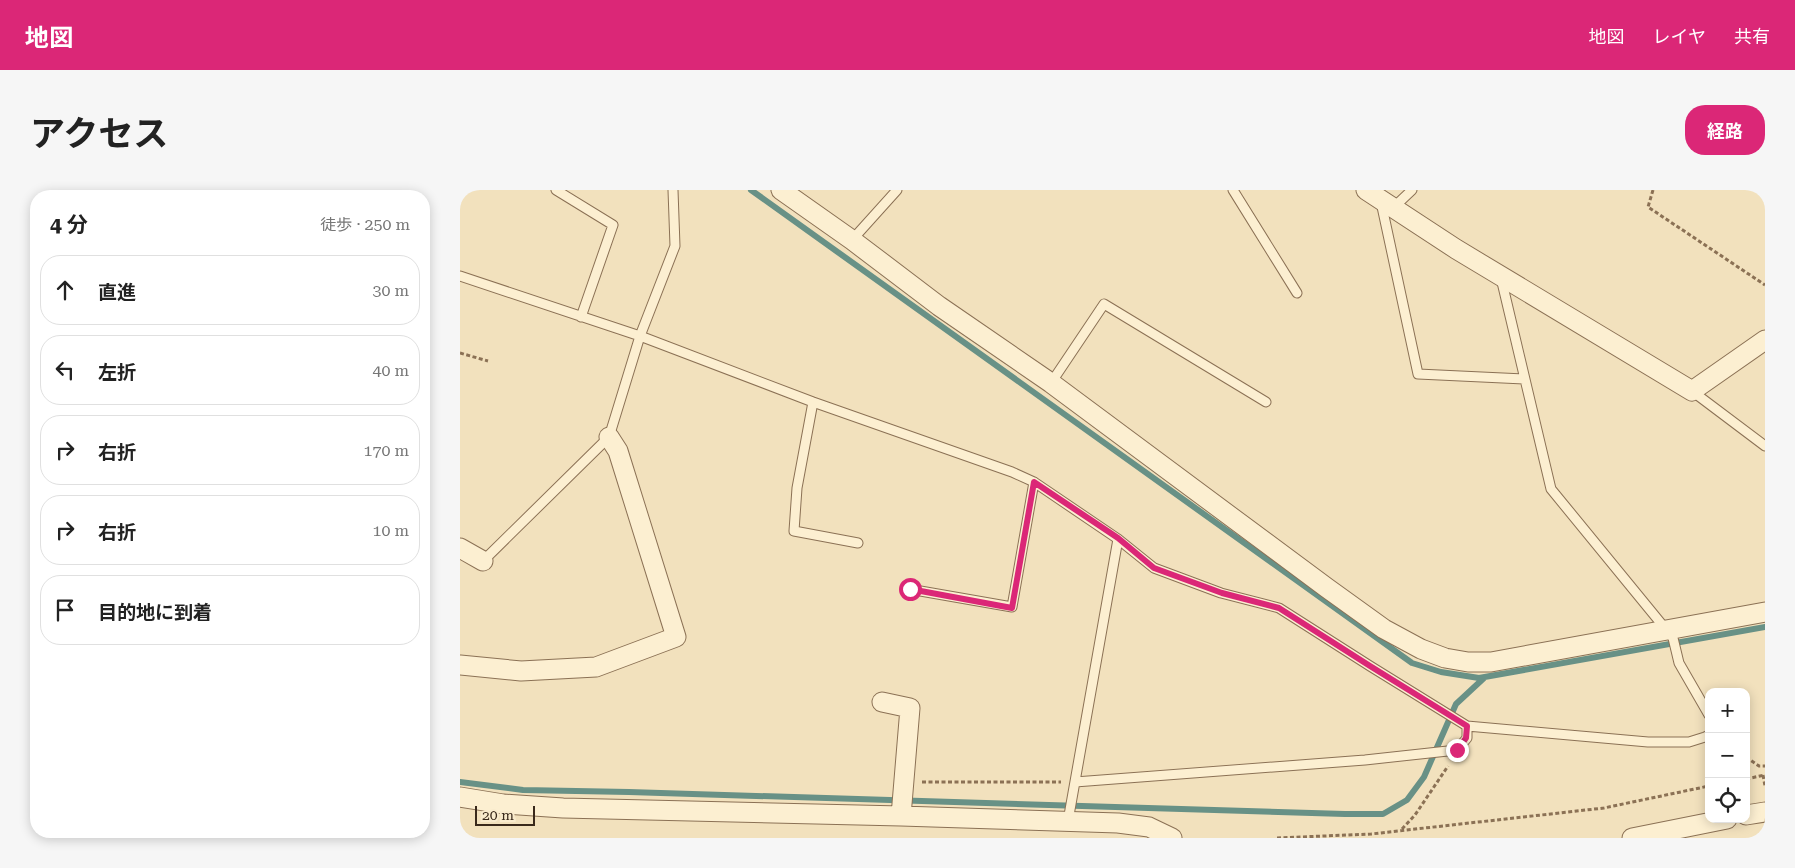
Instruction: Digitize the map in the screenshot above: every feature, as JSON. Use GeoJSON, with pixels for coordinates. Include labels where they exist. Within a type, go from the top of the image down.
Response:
{"type":"FeatureCollection","features":[{"type":"Feature","properties":{"kind":"street"},"geometry":{"type":"LineString","coordinates":[[781,190],[852,240],[939,306],[1051,383],[1384,629],[1421,649],[1445,658],[1468,662],[1491,662],[1765,612]]}},
{"type":"Feature","properties":{"kind":"street"},"geometry":{"type":"LineString","coordinates":[[1380,199],[1501,276],[1692,391],[1765,340]]}},
{"type":"Feature","properties":{"kind":"street"},"geometry":{"type":"LineString","coordinates":[[460,665],[521,671],[596,667],[676,637],[618,451],[609,437]]}},
{"type":"Feature","properties":{"kind":"street"},"geometry":{"type":"LineString","coordinates":[[460,548],[483,561]]}},
{"type":"Feature","properties":{"kind":"street"},"geometry":{"type":"LineString","coordinates":[[882,702],[910,708],[900,816]]}},
{"type":"Feature","properties":{"kind":"street"},"geometry":{"type":"LineString","coordinates":[[460,797],[503,804],[563,808],[1118,823],[1149,827],[1172,838]]}},
{"type":"Feature","properties":{"kind":"street"},"geometry":{"type":"LineString","coordinates":[[1750,815],[1765,812]]}},
{"type":"Feature","properties":{"kind":"street"},"geometry":{"type":"LineString","coordinates":[[1632,838],[1707,823]]}},
{"type":"Feature","properties":{"kind":"lane"},"geometry":{"type":"LineString","coordinates":[[556,190],[613,225],[581,317]]}},
{"type":"Feature","properties":{"kind":"lane"},"geometry":{"type":"LineString","coordinates":[[483,561],[609,437],[640,336],[675,246],[673,190]]}},
{"type":"Feature","properties":{"kind":"lane"},"geometry":{"type":"LineString","coordinates":[[852,240],[897,190]]}},
{"type":"Feature","properties":{"kind":"lane"},"geometry":{"type":"LineString","coordinates":[[1233,190],[1297,293]]}},
{"type":"Feature","properties":{"kind":"lane"},"geometry":{"type":"LineString","coordinates":[[1412,190],[1380,199],[1418,374],[1524,380]]}},
{"type":"Feature","properties":{"kind":"lane"},"geometry":{"type":"LineString","coordinates":[[460,276],[640,336],[813,402],[1012,472],[1034,482],[1118,538],[1154,568],[1222,593],[1279,608],[1467,726],[1648,742],[1689,742],[1705,737]]}},
{"type":"Feature","properties":{"kind":"lane"},"geometry":{"type":"LineString","coordinates":[[1501,276],[1551,489],[1652,615],[1673,638],[1679,663],[1705,708]]}},
{"type":"Feature","properties":{"kind":"lane"},"geometry":{"type":"LineString","coordinates":[[1051,383],[1104,304],[1266,402]]}},
{"type":"Feature","properties":{"kind":"lane"},"geometry":{"type":"LineString","coordinates":[[1692,391],[1765,446]]}},
{"type":"Feature","properties":{"kind":"lane"},"geometry":{"type":"LineString","coordinates":[[813,402],[796,488],[794,531],[858,543]]}},
{"type":"Feature","properties":{"kind":"lane"},"geometry":{"type":"LineString","coordinates":[[910,589],[1012,608],[1034,482]]}},
{"type":"Feature","properties":{"kind":"lane"},"geometry":{"type":"LineString","coordinates":[[1068,821],[1118,538]]}},
{"type":"Feature","properties":{"kind":"lane"},"geometry":{"type":"LineString","coordinates":[[1075,782],[1365,760],[1457,750],[1466,738],[1467,726]]}},
{"type":"Feature","properties":{"kind":"path"},"geometry":{"type":"LineString","coordinates":[[1653,190],[1648,207],[1765,285]]}},
{"type":"Feature","properties":{"kind":"path"},"geometry":{"type":"LineString","coordinates":[[460,353],[488,361]]}},
{"type":"Feature","properties":{"kind":"path"},"geometry":{"type":"LineString","coordinates":[[1401,830],[1415,815],[1457,750]]}},
{"type":"Feature","properties":{"kind":"path"},"geometry":{"type":"LineString","coordinates":[[1750,760],[1759,766],[1765,766]]}},
{"type":"Feature","properties":{"kind":"path"},"geometry":{"type":"LineString","coordinates":[[1750,778],[1764,775],[1765,786]]}},
{"type":"Feature","properties":{"kind":"path"},"geometry":{"type":"LineString","coordinates":[[904,782],[1075,782]]}},
{"type":"Feature","properties":{"kind":"path"},"geometry":{"type":"LineString","coordinates":[[1277,838],[1372,836],[1401,830],[1604,808],[1705,787]]}},
{"type":"Feature","properties":{"kind":"waterway"},"geometry":{"type":"LineString","coordinates":[[751,190],[1412,663],[1441,672],[1479,678],[1765,627]]}},
{"type":"Feature","properties":{"kind":"waterway"},"geometry":{"type":"LineString","coordinates":[[460,782],[523,790],[1383,814],[1407,800],[1424,777],[1456,704],[1484,678]]}},
{"type":"Feature","properties":{"kind":"route"},"geometry":{"type":"LineString","coordinates":[[910,589],[1012,608],[1034,482],[1118,538],[1154,568],[1222,593],[1279,608],[1467,726],[1466,738],[1457,750]]}}]}
